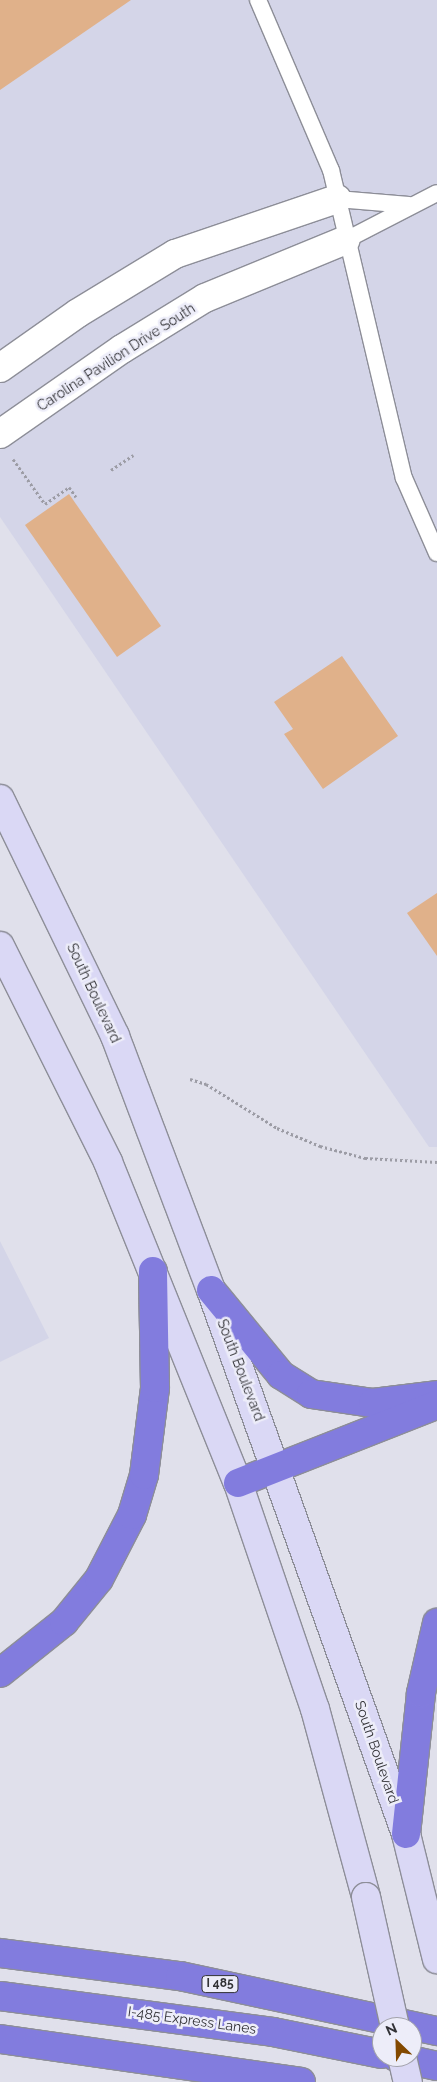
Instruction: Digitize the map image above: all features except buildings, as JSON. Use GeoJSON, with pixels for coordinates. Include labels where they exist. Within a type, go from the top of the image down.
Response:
{"type":"FeatureCollection","features":[{"type":"Feature","properties":{"kind":"highway"},"geometry":{"type":"LineString","coordinates":[[0,1673],[64,1622],[99,1579],[132,1516],[144,1476],[155,1388],[153,1271]]}},
{"type":"Feature","properties":{"kind":"highway"},"geometry":{"type":"LineString","coordinates":[[211,1290],[281,1375],[311,1394],[372,1403],[437,1395]]}},
{"type":"Feature","properties":{"kind":"highway"},"geometry":{"type":"LineString","coordinates":[[238,1483],[437,1404]]}},
{"type":"Feature","properties":{"kind":"highway"},"geometry":{"type":"LineString","coordinates":[[406,1834],[420,1693],[437,1623]]}},
{"type":"Feature","properties":{"kind":"highway","name":"I 485"},"geometry":{"type":"LineString","coordinates":[[0,1953],[180,1976],[437,2031]]}},
{"type":"Feature","properties":{"kind":"highway","name":"I-485 Express Lanes"},"geometry":{"type":"LineString","coordinates":[[0,1996],[273,2032],[372,2052]]}},
{"type":"Feature","properties":{"kind":"highway"},"geometry":{"type":"LineString","coordinates":[[0,2039],[301,2082]]}},
{"type":"Feature","properties":{"kind":"highway"},"geometry":{"type":"LineString","coordinates":[[422,2063],[437,2066]]}},
{"type":"Feature","properties":{"kind":"main road","name":"South Boulevard"},"geometry":{"type":"LineString","coordinates":[[0,799],[115,1036],[211,1290],[278,1468],[406,1834],[437,1958]]}},
{"type":"Feature","properties":{"kind":"main road"},"geometry":{"type":"LineString","coordinates":[[0,946],[108,1162],[238,1483],[315,1709],[366,1897],[393,2017]]}},
{"type":"Feature","properties":{"kind":"main road"},"geometry":{"type":"LineString","coordinates":[[404,2067],[408,2082]]}},
{"type":"Feature","properties":{"kind":"street"},"geometry":{"type":"LineString","coordinates":[[0,368],[78,313],[175,254],[337,199]]}},
{"type":"Feature","properties":{"kind":"street","name":"Carolina Pavilion Drive South"},"geometry":{"type":"LineString","coordinates":[[5,444],[122,349],[205,298],[346,240]]}},
{"type":"Feature","properties":{"kind":"lane"},"geometry":{"type":"LineString","coordinates":[[258,0],[330,170],[404,478],[437,554]]}},
{"type":"Feature","properties":{"kind":"lane"},"geometry":{"type":"LineString","coordinates":[[346,240],[409,205],[437,193]]}},
{"type":"Feature","properties":{"kind":"lane"},"geometry":{"type":"LineString","coordinates":[[337,199],[409,205]]}},
{"type":"Feature","properties":{"kind":"path"},"geometry":{"type":"LineString","coordinates":[[5,444],[45,504],[69,487],[76,497]]}},
{"type":"Feature","properties":{"kind":"path"},"geometry":{"type":"LineString","coordinates":[[111,470],[133,455]]}},
{"type":"Feature","properties":{"kind":"path"},"geometry":{"type":"LineString","coordinates":[[190,1080],[206,1084],[276,1128],[320,1146],[366,1158],[437,1162]]}},
{"type":"Feature","properties":{"kind":"shaded area"},"geometry":{"type":"Polygon","coordinates":[[[0,0],[437,0],[437,1147],[429,1147],[0,517],[0,0]]]}},
{"type":"Feature","properties":{"kind":"shaded area"},"geometry":{"type":"Polygon","coordinates":[[[0,1241],[49,1338],[0,1362],[0,1241]]]}}]}
